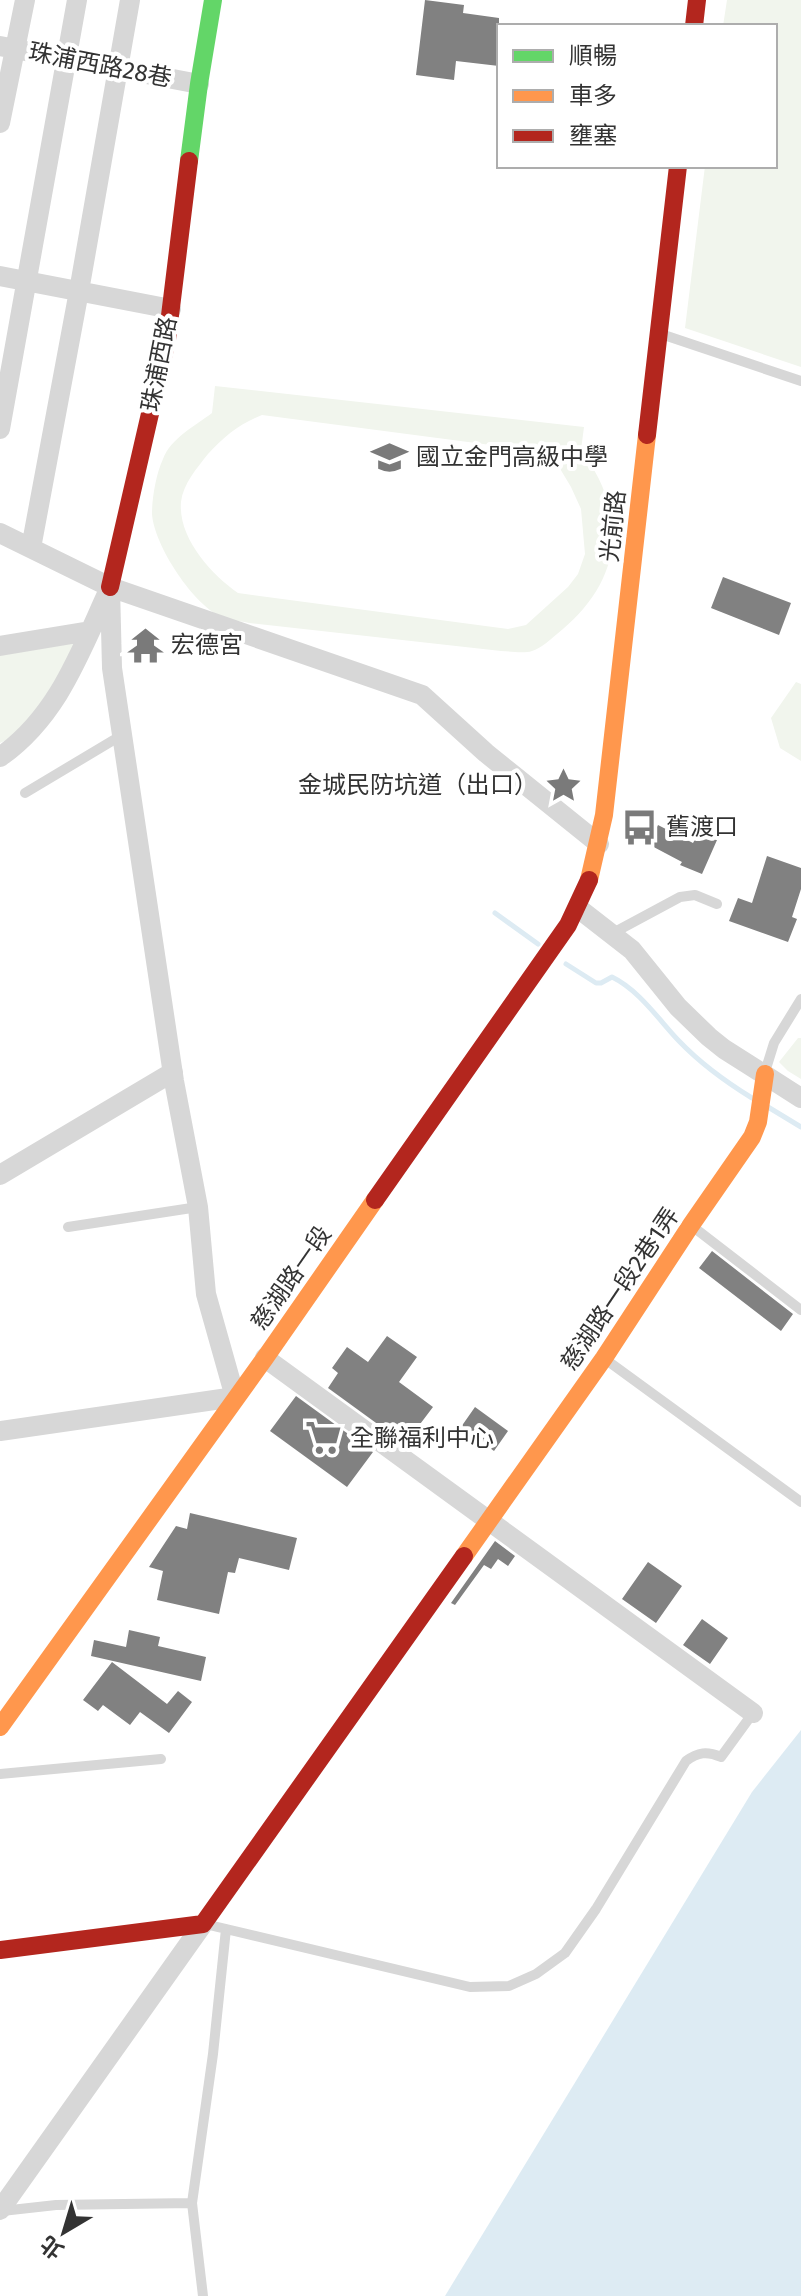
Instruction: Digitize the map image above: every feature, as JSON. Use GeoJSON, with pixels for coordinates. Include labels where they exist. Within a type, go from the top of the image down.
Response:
{"type":"FeatureCollection","features":[{"type":"Feature","properties":{"kind":"street"},"geometry":{"type":"LineString","coordinates":[[0,123],[8,48],[25,0]]}},
{"type":"Feature","properties":{"kind":"street"},"geometry":{"type":"LineString","coordinates":[[0,429],[77,0]]}},
{"type":"Feature","properties":{"kind":"street"},"geometry":{"type":"LineString","coordinates":[[31,548],[130,0]]}},
{"type":"Feature","properties":{"kind":"street","name":"珠浦西路"},"geometry":{"type":"LineString","coordinates":[[0,757],[21,742],[52,706],[73,669],[110,587],[167,340],[199,84],[213,0]]}},
{"type":"Feature","properties":{"kind":"street"},"geometry":{"type":"LineString","coordinates":[[694,24],[697,0]]}},
{"type":"Feature","properties":{"kind":"street","name":"珠浦西路28巷"},"geometry":{"type":"LineString","coordinates":[[8,48],[199,84]]}},
{"type":"Feature","properties":{"kind":"street","name":"光前路"},"geometry":{"type":"LineString","coordinates":[[599,844],[678,168]]}},
{"type":"Feature","properties":{"kind":"street"},"geometry":{"type":"LineString","coordinates":[[0,276],[171,309]]}},
{"type":"Feature","properties":{"kind":"street"},"geometry":{"type":"LineString","coordinates":[[0,533],[110,587],[422,695],[486,753],[599,844]]}},
{"type":"Feature","properties":{"kind":"street"},"geometry":{"type":"LineString","coordinates":[[0,1431],[235,1397],[206,1294],[198,1207],[173,1072],[112,668],[110,587]]}},
{"type":"Feature","properties":{"kind":"street"},"geometry":{"type":"LineString","coordinates":[[0,646],[90,631]]}},
{"type":"Feature","properties":{"kind":"street","name":"慈湖路一段"},"geometry":{"type":"LineString","coordinates":[[0,1726],[265,1358],[578,908],[599,844]]}},
{"type":"Feature","properties":{"kind":"street"},"geometry":{"type":"LineString","coordinates":[[578,908],[613,933],[642,961],[691,1020],[724,1049],[764,1081],[801,1098]]}},
{"type":"Feature","properties":{"kind":"street"},"geometry":{"type":"LineString","coordinates":[[0,1175],[173,1072]]}},
{"type":"Feature","properties":{"kind":"street","name":"慈湖路一段2巷1弄"},"geometry":{"type":"LineString","coordinates":[[203,1924],[604,1358],[752,1137],[764,1081]]}},
{"type":"Feature","properties":{"kind":"street"},"geometry":{"type":"LineString","coordinates":[[265,1358],[753,1713]]}},
{"type":"Feature","properties":{"kind":"street"},"geometry":{"type":"LineString","coordinates":[[0,1950],[203,1924]]}},
{"type":"Feature","properties":{"kind":"street"},"geometry":{"type":"LineString","coordinates":[[0,2211],[203,1924]]}},
{"type":"Feature","properties":{"kind":"lane"},"geometry":{"type":"LineString","coordinates":[[659,333],[801,381]]}},
{"type":"Feature","properties":{"kind":"lane"},"geometry":{"type":"LineString","coordinates":[[25,793],[122,735]]}},
{"type":"Feature","properties":{"kind":"lane"},"geometry":{"type":"LineString","coordinates":[[613,933],[680,897],[689,895],[717,904]]}},
{"type":"Feature","properties":{"kind":"lane"},"geometry":{"type":"LineString","coordinates":[[764,1081],[774,1043],[801,999]]}},
{"type":"Feature","properties":{"kind":"lane"},"geometry":{"type":"LineString","coordinates":[[68,1227],[198,1207]]}},
{"type":"Feature","properties":{"kind":"lane"},"geometry":{"type":"LineString","coordinates":[[691,1225],[801,1310]]}},
{"type":"Feature","properties":{"kind":"lane"},"geometry":{"type":"LineString","coordinates":[[604,1358],[801,1502]]}},
{"type":"Feature","properties":{"kind":"lane"},"geometry":{"type":"LineString","coordinates":[[203,1924],[470,1987],[509,1986],[536,1974],[565,1953],[596,1909],[686,1761],[695,1754],[721,1757],[753,1713]]}},
{"type":"Feature","properties":{"kind":"lane"},"geometry":{"type":"LineString","coordinates":[[0,1774],[161,1759]]}},
{"type":"Feature","properties":{"kind":"lane"},"geometry":{"type":"LineString","coordinates":[[203,2296],[192,2203],[213,2054],[226,1929]]}},
{"type":"Feature","properties":{"kind":"lane"},"geometry":{"type":"LineString","coordinates":[[0,2211],[56,2205],[192,2203]]}},
{"type":"Feature","properties":{"kind":"shaded area"},"geometry":{"type":"Polygon","coordinates":[[[727,0],[801,0],[801,367],[685,328],[705,168],[777,168],[777,24],[723,24],[727,0]]]}},
{"type":"Feature","properties":{"kind":"shaded area"},"geometry":{"type":"Polygon","coordinates":[[[215,386],[584,427],[581,450],[594,469],[611,512],[612,550],[603,578],[579,614],[542,646],[525,652],[224,618],[200,601],[178,574],[160,542],[152,514],[156,479],[167,452],[184,433],[212,413],[215,386]],[[262,415],[233,431],[208,454],[185,489],[181,515],[198,554],[217,576],[238,593],[508,629],[526,625],[568,587],[578,574],[585,554],[581,509],[571,487],[559,467],[536,451],[262,415]]]}},
{"type":"Feature","properties":{"kind":"shaded area"},"geometry":{"type":"Polygon","coordinates":[[[77,640],[66,665],[21,733],[0,743],[0,654],[77,640]]]}},
{"type":"Feature","properties":{"kind":"shaded area"},"geometry":{"type":"Polygon","coordinates":[[[796,682],[801,684],[801,761],[780,748],[771,718],[796,682]]]}},
{"type":"Feature","properties":{"kind":"shaded area"},"geometry":{"type":"Polygon","coordinates":[[[801,1038],[801,1079],[779,1062],[801,1038]]]}},
{"type":"Feature","properties":{"kind":"shaded area"},"geometry":{"type":"Polygon","coordinates":[[[801,1730],[801,2296],[445,2296],[752,1792],[801,1730]]]}},
{"type":"Feature","properties":{"kind":"building"},"geometry":{"type":"Polygon","coordinates":[[[425,0],[464,5],[463,13],[499,18],[497,66],[456,61],[454,80],[416,75],[425,0]]]}},
{"type":"Feature","properties":{"kind":"building"},"geometry":{"type":"Polygon","coordinates":[[[723,577],[791,603],[779,635],[711,608],[723,577]]]}},
{"type":"Feature","properties":{"kind":"building"},"geometry":{"type":"Polygon","coordinates":[[[658,825],[693,843],[699,832],[717,840],[702,874],[680,865],[682,862],[648,844],[658,825]]]}},
{"type":"Feature","properties":{"kind":"building"},"geometry":{"type":"Polygon","coordinates":[[[767,856],[801,868],[801,889],[792,917],[797,919],[788,942],[729,921],[738,898],[752,903],[767,856]]]}},
{"type":"Feature","properties":{"kind":"building"},"geometry":{"type":"Polygon","coordinates":[[[712,1251],[793,1314],[781,1331],[699,1268],[712,1251]]]}},
{"type":"Feature","properties":{"kind":"building"},"geometry":{"type":"Polygon","coordinates":[[[387,1336],[417,1357],[399,1382],[433,1407],[405,1444],[328,1388],[338,1373],[332,1368],[347,1347],[368,1362],[387,1336]]]}},
{"type":"Feature","properties":{"kind":"building","name":"全聯福利中心"},"geometry":{"type":"Polygon","coordinates":[[[296,1396],[373,1452],[347,1487],[270,1431],[296,1396]]]}},
{"type":"Feature","properties":{"kind":"building"},"geometry":{"type":"Polygon","coordinates":[[[475,1407],[508,1431],[494,1451],[461,1427],[475,1407]]]}},
{"type":"Feature","properties":{"kind":"building"},"geometry":{"type":"Polygon","coordinates":[[[190,1513],[297,1538],[289,1570],[239,1558],[235,1573],[228,1572],[219,1614],[157,1600],[163,1571],[149,1567],[176,1526],[187,1529],[190,1513]]]}},
{"type":"Feature","properties":{"kind":"building"},"geometry":{"type":"Polygon","coordinates":[[[495,1541],[515,1556],[508,1566],[498,1559],[491,1569],[484,1565],[455,1605],[451,1603],[495,1541]]]}},
{"type":"Feature","properties":{"kind":"building"},"geometry":{"type":"Polygon","coordinates":[[[648,1562],[682,1586],[656,1623],[622,1599],[648,1562]]]}},
{"type":"Feature","properties":{"kind":"building"},"geometry":{"type":"Polygon","coordinates":[[[702,1619],[728,1638],[710,1664],[683,1645],[702,1619]]]}},
{"type":"Feature","properties":{"kind":"building"},"geometry":{"type":"Polygon","coordinates":[[[129,1630],[160,1637],[158,1646],[206,1657],[201,1681],[91,1656],[94,1640],[126,1647],[129,1630]]]}},
{"type":"Feature","properties":{"kind":"building"},"geometry":{"type":"Polygon","coordinates":[[[112,1662],[167,1704],[178,1691],[192,1702],[169,1733],[140,1712],[130,1725],[103,1705],[98,1711],[83,1700],[112,1662]]]}},
{"type":"Feature","properties":{"kind":"waterway"},"geometry":{"type":"LineString","coordinates":[[495,913],[538,944]]}},
{"type":"Feature","properties":{"kind":"waterway"},"geometry":{"type":"LineString","coordinates":[[566,964],[596,983],[612,977],[622,983],[640,997],[696,1057],[752,1098]]}},
{"type":"Feature","properties":{"kind":"waterway"},"geometry":{"type":"LineString","coordinates":[[768,1107],[801,1127]]}},
{"type":"Feature","properties":{"kind":"traffic: fast"},"geometry":{"type":"LineString","coordinates":[[189,161],[213,0]]}},
{"type":"Feature","properties":{"kind":"traffic: slow"},"geometry":{"type":"LineString","coordinates":[[589,880],[604,815],[647,435]]}},
{"type":"Feature","properties":{"kind":"traffic: slow"},"geometry":{"type":"LineString","coordinates":[[464,1556],[604,1358],[752,1137],[758,1122],[765,1074]]}},
{"type":"Feature","properties":{"kind":"traffic: slow"},"geometry":{"type":"LineString","coordinates":[[0,1727],[375,1200]]}},
{"type":"Feature","properties":{"kind":"traffic: jam"},"geometry":{"type":"LineString","coordinates":[[694,24],[697,0]]}},
{"type":"Feature","properties":{"kind":"traffic: jam"},"geometry":{"type":"LineString","coordinates":[[110,587],[167,340],[189,161]]}},
{"type":"Feature","properties":{"kind":"traffic: jam"},"geometry":{"type":"LineString","coordinates":[[647,435],[678,168]]}},
{"type":"Feature","properties":{"kind":"traffic: jam"},"geometry":{"type":"LineString","coordinates":[[375,1200],[568,925],[589,880]]}},
{"type":"Feature","properties":{"kind":"traffic: jam"},"geometry":{"type":"LineString","coordinates":[[0,1950],[203,1924],[464,1556]]}},
{"type":"Feature","properties":{"kind":"place","name":"國立金門高級中學"},"geometry":{"type":"Point","coordinates":[390,457]}},
{"type":"Feature","properties":{"kind":"place","name":"宏德宮"},"geometry":{"type":"Point","coordinates":[145,645]}},
{"type":"Feature","properties":{"kind":"place","name":"金城民防坑道（出口）"},"geometry":{"type":"Point","coordinates":[564,785]}},
{"type":"Feature","properties":{"kind":"place","name":"舊渡口"},"geometry":{"type":"Point","coordinates":[640,827]}},
{"type":"Feature","properties":{"kind":"place","name":"全聯福利中心"},"geometry":{"type":"Point","coordinates":[324,1438]}}]}
